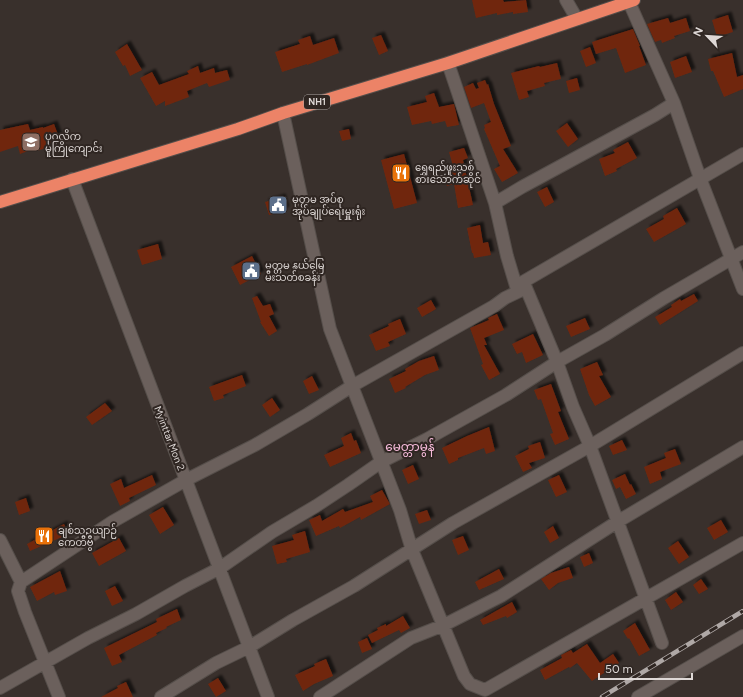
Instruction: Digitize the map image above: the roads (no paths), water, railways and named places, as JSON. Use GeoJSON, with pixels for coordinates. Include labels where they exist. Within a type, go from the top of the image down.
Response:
{"type":"FeatureCollection","features":[{"type":"Feature","properties":{"kind":"highway","name":"NH1"},"geometry":{"type":"LineString","coordinates":[[0,202],[238,129],[283,113],[448,64],[631,1]]}},
{"type":"Feature","properties":{"kind":"street"},"geometry":{"type":"LineString","coordinates":[[566,0],[577,20]]}},
{"type":"Feature","properties":{"kind":"street"},"geometry":{"type":"LineString","coordinates":[[631,1],[674,103],[700,178],[743,289]]}},
{"type":"Feature","properties":{"kind":"street"},"geometry":{"type":"LineString","coordinates":[[448,64],[495,203],[507,256],[558,362],[573,407],[590,446],[662,643]]}},
{"type":"Feature","properties":{"kind":"street"},"geometry":{"type":"LineString","coordinates":[[495,203],[655,115],[674,103]]}},
{"type":"Feature","properties":{"kind":"street"},"geometry":{"type":"LineString","coordinates":[[283,113],[330,329],[400,510],[412,550],[464,676],[470,684],[485,690],[743,543]]}},
{"type":"Feature","properties":{"kind":"street"},"geometry":{"type":"LineString","coordinates":[[59,697],[18,591],[21,582],[112,522],[186,480],[255,445],[352,386],[494,306],[521,287],[700,178],[743,154]]}},
{"type":"Feature","properties":{"kind":"street","name":"Myinttar Mon 2"},"geometry":{"type":"LineString","coordinates":[[72,179],[268,697]]}},
{"type":"Feature","properties":{"kind":"street"},"geometry":{"type":"LineString","coordinates":[[0,688],[88,638],[136,614],[220,568],[272,532],[316,506],[381,462],[427,439],[506,395],[664,298],[743,252]]}},
{"type":"Feature","properties":{"kind":"street"},"geometry":{"type":"LineString","coordinates":[[161,697],[216,663],[249,647],[293,620],[354,586],[453,523],[590,446],[743,353]]}},
{"type":"Feature","properties":{"kind":"street"},"geometry":{"type":"LineString","coordinates":[[320,697],[411,638],[444,626],[501,596],[617,522],[743,446]]}},
{"type":"Feature","properties":{"kind":"street"},"geometry":{"type":"LineString","coordinates":[[0,540],[21,582]]}},
{"type":"Feature","properties":{"kind":"street"},"geometry":{"type":"LineString","coordinates":[[638,697],[743,636]]}},
{"type":"Feature","properties":{"kind":"railway"},"geometry":{"type":"LineString","coordinates":[[602,697],[743,611]]}},
{"type":"Feature","properties":{"kind":"place","name":"ပုဂ္ဂလိက မူကြိုကျောင်း"},"geometry":{"type":"Point","coordinates":[31,142]}},
{"type":"Feature","properties":{"kind":"place","name":"ရွှေရည်ဖူးသစ် စားသောက်ဆိုင်"},"geometry":{"type":"Point","coordinates":[401,173]}},
{"type":"Feature","properties":{"kind":"place","name":"မုတ္တမ အုပ်စု အုပ်ချုပ်ရေးမှူးရုံး"},"geometry":{"type":"Point","coordinates":[278,205]}},
{"type":"Feature","properties":{"kind":"place","name":"မုတ္တမ နယ်မြေ မီးသတ်စခန်း"},"geometry":{"type":"Point","coordinates":[251,271]}},
{"type":"Feature","properties":{"kind":"place","name":"ချစ်သူဥယျာဉ် ကေတီဗွီ"},"geometry":{"type":"Point","coordinates":[44,536]}},
{"type":"Feature","properties":{"kind":"district","name":"မေတ္တာမွန်"},"geometry":{"type":"Point","coordinates":[410,447]}}]}
